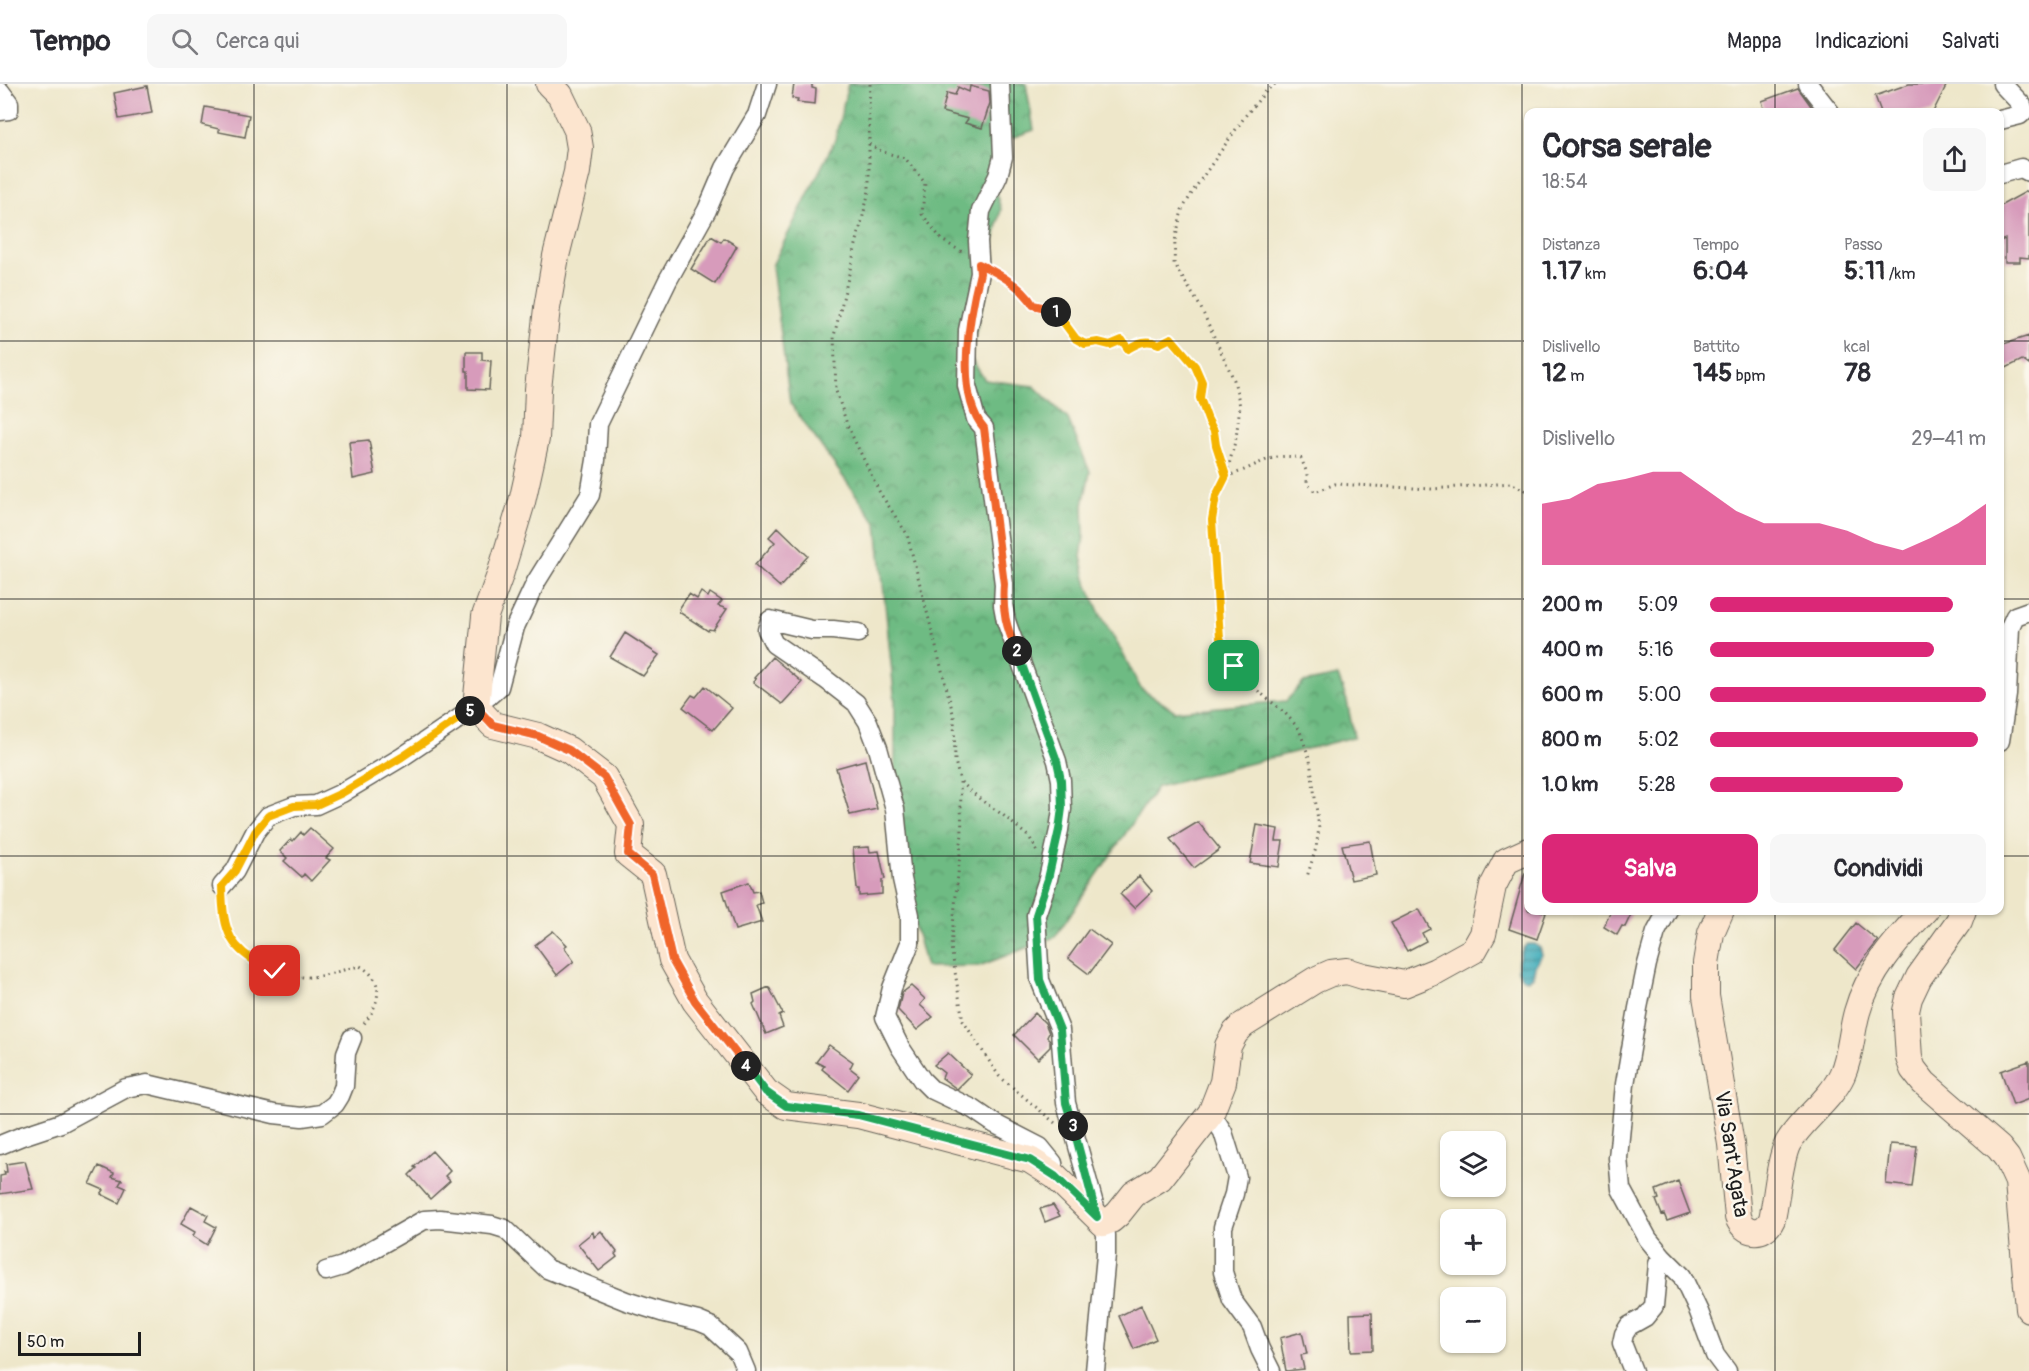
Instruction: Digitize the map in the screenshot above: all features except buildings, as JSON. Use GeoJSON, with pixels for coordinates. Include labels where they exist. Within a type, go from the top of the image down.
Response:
{"type":"FeatureCollection","features":[{"type":"Feature","properties":{"kind":"street"},"geometry":{"type":"LineString","coordinates":[[549,84],[560,95],[577,130],[580,148],[577,172],[556,256],[547,308],[538,389],[536,439],[522,502],[485,616],[476,707],[493,725],[538,736],[569,750],[604,777],[631,825],[628,854],[652,874],[672,960],[695,1001],[766,1092],[786,1106],[858,1115],[1030,1160],[1055,1176],[1100,1220],[1111,1220],[1134,1194],[1160,1178],[1211,1113],[1223,1082],[1228,1046],[1235,1033],[1243,1025],[1315,980],[1331,973],[1347,971],[1404,984],[1474,950],[1483,934],[1493,886],[1506,861],[1524,853]]}},
{"type":"Feature","properties":{"kind":"street"},"geometry":{"type":"LineString","coordinates":[[222,886],[235,871],[255,832],[268,816],[294,806],[316,805],[342,793],[402,757],[476,707],[499,687],[515,627],[536,582],[590,495],[596,460],[598,424],[668,280],[707,210],[725,168],[757,115],[767,84]]}},
{"type":"Feature","properties":{"kind":"street"},"geometry":{"type":"LineString","coordinates":[[1000,84],[1003,157],[998,176],[981,211],[978,241],[980,273],[968,330],[967,386],[976,419],[984,428],[1004,584],[1003,605],[1006,621],[1057,761],[1061,780],[1062,808],[1059,830],[1048,879],[1036,915],[1040,980],[1060,1030],[1066,1103],[1100,1220],[1106,1255],[1095,1371]]}},
{"type":"Feature","properties":{"kind":"street"},"geometry":{"type":"LineString","coordinates":[[1808,84],[1827,108]]}},
{"type":"Feature","properties":{"kind":"street"},"geometry":{"type":"LineString","coordinates":[[2002,84],[2022,105],[2026,113],[2004,119]]}},
{"type":"Feature","properties":{"kind":"street"},"geometry":{"type":"LineString","coordinates":[[0,91],[9,103],[9,110],[0,111]]}},
{"type":"Feature","properties":{"kind":"street"},"geometry":{"type":"LineString","coordinates":[[2004,173],[2021,168],[2029,172]]}},
{"type":"Feature","properties":{"kind":"street"},"geometry":{"type":"LineString","coordinates":[[2004,715],[2010,627],[2015,616],[2029,611]]}},
{"type":"Feature","properties":{"kind":"street"},"geometry":{"type":"LineString","coordinates":[[858,633],[812,630],[770,620],[767,630],[774,644],[818,673],[856,703],[868,722],[878,748],[895,809],[902,879],[910,915],[910,944],[892,988],[885,1017],[900,1047],[922,1080],[931,1089],[973,1109],[1005,1131],[1040,1147],[1053,1163],[1055,1176]]}},
{"type":"Feature","properties":{"kind":"street"},"geometry":{"type":"LineString","coordinates":[[1665,915],[1656,932],[1638,1008],[1625,1084],[1618,1158],[1622,1189],[1643,1230],[1662,1256],[1682,1276],[1699,1312],[1715,1355],[1727,1371]]}},
{"type":"Feature","properties":{"kind":"street","name":"Via Sant'Agata"},"geometry":{"type":"LineString","coordinates":[[1719,915],[1711,933],[1706,963],[1706,996],[1731,1144],[1738,1217],[1743,1227],[1758,1232],[1767,1228],[1772,1219],[1787,1145],[1799,1127],[1841,1078],[1857,1012],[1870,980],[1893,945],[1920,915]]}},
{"type":"Feature","properties":{"kind":"street"},"geometry":{"type":"LineString","coordinates":[[1961,915],[1959,921],[1919,977],[1909,998],[1906,1011],[1909,1058],[1913,1069],[1924,1083],[1999,1148],[2013,1170],[2018,1182],[2029,1310]]}},
{"type":"Feature","properties":{"kind":"street"},"geometry":{"type":"LineString","coordinates":[[0,1145],[61,1124],[126,1088],[147,1084],[274,1114],[302,1117],[322,1114],[335,1104],[344,1086],[346,1053],[352,1038]]}},
{"type":"Feature","properties":{"kind":"street"},"geometry":{"type":"LineString","coordinates":[[1211,1113],[1223,1132],[1236,1177],[1234,1194],[1223,1227],[1223,1272],[1232,1300],[1252,1327],[1271,1371]]}},
{"type":"Feature","properties":{"kind":"street"},"geometry":{"type":"LineString","coordinates":[[327,1271],[343,1266],[424,1220],[440,1219],[492,1225],[505,1229],[548,1269],[626,1301],[710,1326],[738,1352],[746,1371]]}},
{"type":"Feature","properties":{"kind":"street"},"geometry":{"type":"LineString","coordinates":[[1633,1371],[1623,1343],[1624,1334],[1629,1326],[1645,1317],[1654,1306],[1658,1264],[1662,1256]]}},
{"type":"Feature","properties":{"kind":"path"},"geometry":{"type":"LineString","coordinates":[[870,84],[869,191],[834,336],[836,391],[853,437],[880,493],[907,534],[954,717],[955,761],[960,781],[961,854],[951,947],[963,1021],[999,1076],[1077,1141]]}},
{"type":"Feature","properties":{"kind":"path"},"geometry":{"type":"LineString","coordinates":[[1275,84],[1253,107],[1194,188],[1182,210],[1175,241],[1174,264],[1200,306],[1234,380],[1240,406],[1236,438],[1226,476],[1216,496],[1212,520],[1220,638],[1234,666],[1252,686],[1285,713],[1299,729],[1310,760],[1319,828],[1316,848],[1307,877]]}},
{"type":"Feature","properties":{"kind":"path"},"geometry":{"type":"LineString","coordinates":[[869,144],[883,152],[905,158],[925,183],[922,214],[942,240],[967,257],[978,241]]}},
{"type":"Feature","properties":{"kind":"path"},"geometry":{"type":"LineString","coordinates":[[979,264],[999,274],[1027,295],[1033,305],[1054,310],[1076,339],[1085,344],[1098,342],[1110,345],[1122,340],[1128,349],[1149,340],[1159,344],[1171,338],[1195,366],[1202,382],[1200,398],[1214,431],[1226,476]]}},
{"type":"Feature","properties":{"kind":"path"},"geometry":{"type":"LineString","coordinates":[[1226,476],[1247,470],[1256,463],[1284,454],[1301,458],[1307,483],[1315,492],[1335,484],[1432,489],[1512,483],[1524,490]]}},
{"type":"Feature","properties":{"kind":"path"},"geometry":{"type":"LineString","coordinates":[[960,781],[1030,838],[1048,879]]}},
{"type":"Feature","properties":{"kind":"path"},"geometry":{"type":"LineString","coordinates":[[222,886],[222,912],[225,927],[236,948],[254,963],[275,971],[310,978],[360,966],[369,971],[375,981],[379,996],[368,1018],[352,1038]]}},
{"type":"Feature","properties":{"kind":"green space"},"geometry":{"type":"Polygon","coordinates":[[[848,84],[1026,84],[1034,130],[1002,141],[990,175],[1001,209],[978,324],[969,356],[985,380],[1034,386],[1068,419],[1090,472],[1083,505],[1084,536],[1081,557],[1088,586],[1100,614],[1141,689],[1175,711],[1286,701],[1303,683],[1338,676],[1347,701],[1354,737],[1157,787],[1055,937],[979,966],[926,967],[902,879],[895,809],[895,703],[877,524],[790,403],[772,266],[835,140],[848,84]]]}},
{"type":"Feature","properties":{"kind":"water"},"geometry":{"type":"Polygon","coordinates":[[[1527,944],[1534,944],[1540,948],[1542,955],[1535,966],[1533,976],[1528,980],[1523,978],[1518,969],[1519,958],[1527,944]]]}},
{"type":"Feature","properties":{"kind":"route"},"geometry":{"type":"LineString","coordinates":[[275,971],[254,963],[236,948],[225,927],[222,912],[222,886],[235,871],[255,832],[268,816],[278,810],[294,806],[316,805],[342,793],[402,757],[476,707],[493,725],[538,736],[569,750],[604,777],[631,825],[628,854],[652,874],[672,960],[695,1001],[766,1092],[786,1106],[858,1115],[1030,1160],[1055,1176],[1097,1217],[1066,1103],[1060,1030],[1040,980],[1036,915],[1048,879],[1059,830],[1062,808],[1061,780],[1057,761],[1006,621],[1003,605],[1004,584],[984,428],[976,419],[967,386],[968,330],[980,273],[979,264],[999,274],[1027,295],[1033,305],[1054,310],[1071,334],[1085,344],[1098,342],[1110,345],[1122,340],[1128,349],[1149,340],[1159,344],[1171,338],[1195,366],[1202,382],[1200,398],[1214,431],[1226,476],[1216,496],[1212,520],[1220,638],[1234,666]]}}]}
